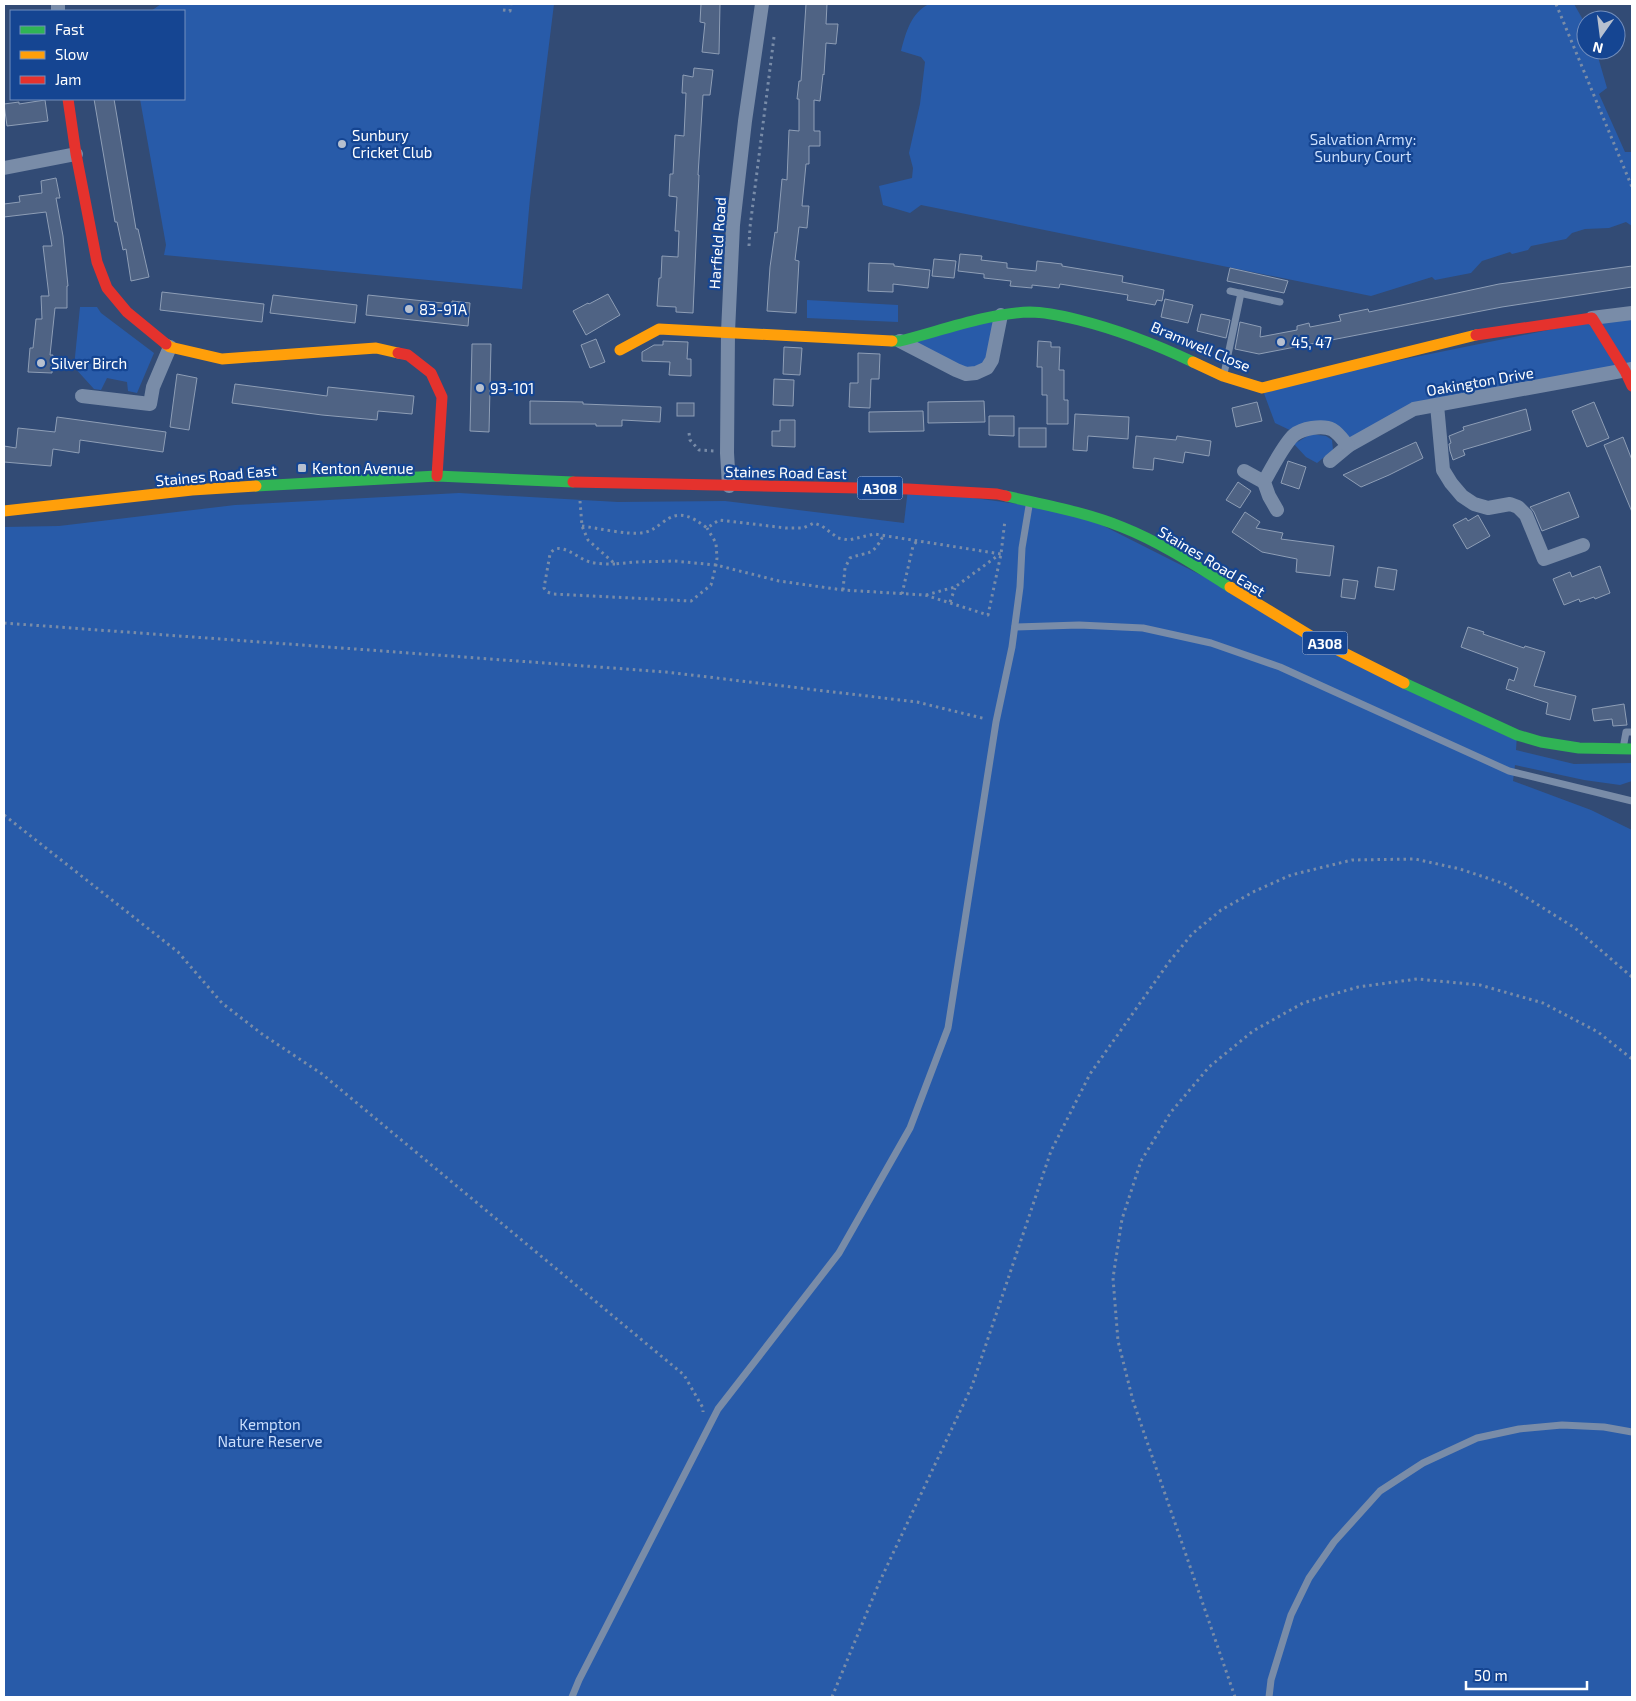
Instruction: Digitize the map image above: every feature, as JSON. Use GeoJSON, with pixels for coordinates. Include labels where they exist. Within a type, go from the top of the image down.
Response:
{"type":"FeatureCollection","features":[{"type":"Feature","properties":{"kind":"main road"},"geometry":{"type":"LineString","coordinates":[[68,100],[76,154],[97,262],[108,288],[127,312],[170,347],[222,359],[376,348],[408,356],[431,373],[442,397],[437,476]]}},
{"type":"Feature","properties":{"kind":"main road","name":"Bramwell Close"},"geometry":{"type":"LineString","coordinates":[[620,350],[659,329],[900,341],[1002,315],[1031,312],[1060,315],[1147,341],[1223,376],[1262,388],[1481,334],[1592,318]]}},
{"type":"Feature","properties":{"kind":"main road"},"geometry":{"type":"LineString","coordinates":[[1592,318],[1629,370],[1632,386]]}},
{"type":"Feature","properties":{"kind":"main road","name":"Staines Road East"},"geometry":{"type":"LineString","coordinates":[[4,511],[192,490],[437,476],[582,482],[962,491],[996,494],[1030,500],[1076,512],[1122,527],[1176,553],[1267,611],[1314,638],[1392,678],[1517,735],[1541,742],[1579,748],[1627,750]]}},
{"type":"Feature","properties":{"kind":"street","name":"Harfield Road"},"geometry":{"type":"LineString","coordinates":[[729,486],[727,452],[728,332],[733,225],[762,4]]}},
{"type":"Feature","properties":{"kind":"street"},"geometry":{"type":"LineString","coordinates":[[4,168],[76,154]]}},
{"type":"Feature","properties":{"kind":"street"},"geometry":{"type":"LineString","coordinates":[[1592,318],[1632,312]]}},
{"type":"Feature","properties":{"kind":"street","name":"Bramwell Close"},"geometry":{"type":"LineString","coordinates":[[900,341],[956,370],[966,374],[976,373],[987,368],[992,360],[1002,315]]}},
{"type":"Feature","properties":{"kind":"street"},"geometry":{"type":"LineString","coordinates":[[82,396],[150,404],[153,387],[170,347]]}},
{"type":"Feature","properties":{"kind":"street","name":"Oakington Drive"},"geometry":{"type":"LineString","coordinates":[[1330,462],[1348,446],[1414,409],[1629,370]]}},
{"type":"Feature","properties":{"kind":"street"},"geometry":{"type":"LineString","coordinates":[[1436,405],[1442,470],[1462,496],[1474,504],[1488,508],[1510,504],[1518,507],[1526,515],[1544,559],[1583,545]]}},
{"type":"Feature","properties":{"kind":"street"},"geometry":{"type":"LineString","coordinates":[[1264,482],[1290,439],[1296,433],[1326,426],[1337,433],[1348,446]]}},
{"type":"Feature","properties":{"kind":"street"},"geometry":{"type":"LineString","coordinates":[[1244,471],[1264,482],[1268,496],[1277,510]]}},
{"type":"Feature","properties":{"kind":"lane"},"geometry":{"type":"LineString","coordinates":[[1230,291],[1280,302]]}},
{"type":"Feature","properties":{"kind":"lane"},"geometry":{"type":"LineString","coordinates":[[1223,376],[1241,293]]}},
{"type":"Feature","properties":{"kind":"lane"},"geometry":{"type":"LineString","coordinates":[[572,1697],[718,1409],[839,1253],[910,1128],[948,1028],[996,722],[1016,627],[1022,548],[1030,500]]}},
{"type":"Feature","properties":{"kind":"lane"},"geometry":{"type":"LineString","coordinates":[[1016,627],[1079,625],[1143,628],[1210,643],[1280,667],[1509,771],[1632,801]]}},
{"type":"Feature","properties":{"kind":"lane"},"geometry":{"type":"LineString","coordinates":[[1627,750],[1626,732],[1632,732]]}},
{"type":"Feature","properties":{"kind":"lane"},"geometry":{"type":"LineString","coordinates":[[1269,1697],[1271,1680],[1290,1615],[1309,1578],[1334,1542],[1380,1492],[1423,1463],[1477,1438],[1519,1428],[1562,1425],[1604,1427],[1632,1432]]}},
{"type":"Feature","properties":{"kind":"path"},"geometry":{"type":"LineString","coordinates":[[503,10],[510,11],[511,4]]}},
{"type":"Feature","properties":{"kind":"path"},"geometry":{"type":"LineString","coordinates":[[1556,4],[1632,187]]}},
{"type":"Feature","properties":{"kind":"path"},"geometry":{"type":"LineString","coordinates":[[748,255],[774,33]]}},
{"type":"Feature","properties":{"kind":"path"},"geometry":{"type":"LineString","coordinates":[[689,433],[690,440],[699,450],[727,452]]}},
{"type":"Feature","properties":{"kind":"path"},"geometry":{"type":"LineString","coordinates":[[582,482],[580,501],[582,526],[588,540],[615,564]]}},
{"type":"Feature","properties":{"kind":"path"},"geometry":{"type":"LineString","coordinates":[[582,526],[640,534],[652,530],[678,514],[694,518],[707,528],[716,543],[717,558],[716,565],[711,585],[691,602],[553,594],[547,592],[544,588],[550,554],[553,549],[557,548],[589,562],[615,564],[674,562],[716,565],[779,581],[843,590],[925,595],[988,615],[1001,554],[1005,520]]}},
{"type":"Feature","properties":{"kind":"path"},"geometry":{"type":"LineString","coordinates":[[707,528],[719,520],[786,528],[803,528],[814,523],[822,526],[838,538],[849,540],[874,534],[1001,554]]}},
{"type":"Feature","properties":{"kind":"path"},"geometry":{"type":"LineString","coordinates":[[843,590],[845,568],[850,558],[871,553],[877,548],[883,536]]}},
{"type":"Feature","properties":{"kind":"path"},"geometry":{"type":"LineString","coordinates":[[902,594],[913,546],[917,541]]}},
{"type":"Feature","properties":{"kind":"path"},"geometry":{"type":"LineString","coordinates":[[925,595],[955,587],[1001,554]]}},
{"type":"Feature","properties":{"kind":"path"},"geometry":{"type":"LineString","coordinates":[[950,602],[955,587]]}},
{"type":"Feature","properties":{"kind":"path"},"geometry":{"type":"LineString","coordinates":[[4,622],[666,672],[917,702],[996,722]]}},
{"type":"Feature","properties":{"kind":"path"},"geometry":{"type":"LineString","coordinates":[[4,815],[178,952],[222,1003],[262,1034],[322,1074],[684,1375],[703,1408],[707,1431]]}},
{"type":"Feature","properties":{"kind":"path"},"geometry":{"type":"LineString","coordinates":[[832,1697],[878,1583],[972,1386],[1051,1151],[1090,1074],[1168,962],[1192,934],[1221,910],[1255,891],[1291,875],[1352,860],[1415,860],[1460,869],[1505,884],[1575,928],[1632,977]]}},
{"type":"Feature","properties":{"kind":"path"},"geometry":{"type":"LineString","coordinates":[[1235,1697],[1133,1401],[1118,1341],[1113,1278],[1122,1219],[1141,1161],[1171,1112],[1209,1067],[1253,1031],[1303,1003],[1358,987],[1417,979],[1480,985],[1542,1003],[1598,1032],[1632,1059]]}},
{"type":"Feature","properties":{"kind":"green space","name":"Sunbury Cricket Club"},"geometry":{"type":"Polygon","coordinates":[[[161,4],[554,4],[530,198],[522,289],[164,255],[166,245],[140,100],[185,100],[185,10],[152,10],[161,4]]]}},
{"type":"Feature","properties":{"kind":"green space","name":"Salvation Army: Sunbury Court"},"geometry":{"type":"Polygon","coordinates":[[[929,4],[1574,4],[1577,10],[1576,60],[1599,60],[1607,88],[1599,94],[1625,152],[1632,152],[1632,226],[1626,222],[1609,228],[1585,229],[1572,233],[1566,239],[1531,246],[1528,250],[1512,254],[1510,252],[1482,261],[1471,273],[1435,280],[1432,277],[1371,296],[921,205],[910,213],[883,205],[879,186],[912,178],[913,168],[909,153],[920,104],[925,62],[921,57],[901,51],[910,24],[923,8],[929,4]]]}},
{"type":"Feature","properties":{"kind":"green space"},"geometry":{"type":"Polygon","coordinates":[[[807,300],[898,305],[898,322],[807,318],[807,300]]]}},
{"type":"Feature","properties":{"kind":"green space"},"geometry":{"type":"Polygon","coordinates":[[[80,307],[97,307],[101,313],[154,353],[137,393],[128,391],[127,382],[107,378],[101,390],[94,389],[74,367],[80,307]]]}},
{"type":"Feature","properties":{"kind":"green space"},"geometry":{"type":"Polygon","coordinates":[[[1632,313],[1632,376],[1437,405],[1348,446],[1337,433],[1296,433],[1275,423],[1262,388],[1632,313]]]}},
{"type":"Feature","properties":{"kind":"green space"},"geometry":{"type":"Polygon","coordinates":[[[1001,315],[992,360],[976,373],[900,341],[1001,315]]]}},
{"type":"Feature","properties":{"kind":"green space"},"geometry":{"type":"Polygon","coordinates":[[[1311,434],[1326,436],[1332,440],[1333,450],[1317,463],[1306,457],[1294,444],[1311,434]]]}},
{"type":"Feature","properties":{"kind":"green space","name":"Kempton Nature Reserve"},"geometry":{"type":"Polygon","coordinates":[[[908,489],[1076,512],[1517,735],[1516,750],[1574,764],[1632,763],[1632,781],[1620,785],[1584,780],[1515,765],[1513,781],[1591,810],[1632,830],[1632,1697],[4,1697],[4,527],[59,526],[235,505],[459,493],[618,502],[725,501],[904,523],[908,489]]]}},
{"type":"Feature","properties":{"kind":"building"},"geometry":{"type":"Polygon","coordinates":[[[701,4],[720,4],[719,54],[702,52],[705,23],[700,22],[701,4]]]}},
{"type":"Feature","properties":{"kind":"building"},"geometry":{"type":"Polygon","coordinates":[[[806,4],[827,4],[826,24],[838,24],[836,44],[826,43],[820,101],[814,100],[814,131],[820,131],[820,146],[809,146],[809,164],[806,164],[802,206],[809,206],[807,228],[799,227],[795,260],[799,261],[796,313],[767,311],[770,267],[775,232],[777,233],[782,179],[787,180],[789,130],[799,131],[799,99],[797,99],[799,81],[801,81],[806,4]]]}},
{"type":"Feature","properties":{"kind":"building"},"geometry":{"type":"Polygon","coordinates":[[[694,68],[713,70],[710,95],[703,95],[693,313],[676,312],[676,307],[657,306],[662,256],[678,257],[679,231],[675,231],[677,197],[669,196],[670,174],[673,174],[675,135],[684,136],[686,93],[682,93],[683,75],[693,77],[694,68]]]}},
{"type":"Feature","properties":{"kind":"building"},"geometry":{"type":"Polygon","coordinates":[[[45,100],[48,121],[7,126],[4,104],[45,100]]]}},
{"type":"Feature","properties":{"kind":"building"},"geometry":{"type":"Polygon","coordinates":[[[94,100],[114,100],[136,229],[138,229],[149,277],[131,281],[126,249],[123,250],[117,222],[115,222],[94,100]]]}},
{"type":"Feature","properties":{"kind":"building"},"geometry":{"type":"Polygon","coordinates":[[[56,178],[60,198],[56,198],[63,236],[68,286],[67,308],[55,308],[50,355],[53,355],[52,373],[28,372],[30,348],[33,348],[36,319],[42,319],[41,296],[49,296],[43,246],[52,246],[46,212],[4,217],[4,204],[20,202],[19,196],[42,193],[41,181],[56,178]]]}},
{"type":"Feature","properties":{"kind":"building"},"geometry":{"type":"Polygon","coordinates":[[[960,254],[982,256],[981,260],[1007,263],[1007,268],[1036,271],[1037,261],[1123,276],[1122,282],[1164,290],[1162,301],[1157,300],[1155,305],[1127,300],[1128,295],[1060,284],[1059,288],[1032,285],[1032,288],[1010,286],[1011,281],[984,278],[984,274],[958,271],[960,254]]]}},
{"type":"Feature","properties":{"kind":"building"},"geometry":{"type":"Polygon","coordinates":[[[934,259],[956,261],[954,278],[932,276],[934,259]]]}},
{"type":"Feature","properties":{"kind":"building"},"geometry":{"type":"Polygon","coordinates":[[[869,263],[894,264],[894,266],[930,270],[928,288],[893,284],[893,292],[868,291],[869,263]]]}},
{"type":"Feature","properties":{"kind":"building"},"geometry":{"type":"Polygon","coordinates":[[[1632,266],[1632,287],[1502,307],[1259,354],[1235,349],[1240,322],[1261,327],[1260,337],[1297,330],[1297,326],[1309,323],[1310,327],[1341,321],[1339,315],[1368,309],[1369,312],[1499,284],[1632,266]]]}},
{"type":"Feature","properties":{"kind":"building"},"geometry":{"type":"Polygon","coordinates":[[[1230,268],[1288,281],[1284,293],[1227,281],[1230,268]]]}},
{"type":"Feature","properties":{"kind":"building"},"geometry":{"type":"Polygon","coordinates":[[[162,292],[264,304],[262,322],[160,310],[162,292]]]}},
{"type":"Feature","properties":{"kind":"building"},"geometry":{"type":"Polygon","coordinates":[[[608,294],[620,315],[586,335],[573,311],[608,294]]]}},
{"type":"Feature","properties":{"kind":"building"},"geometry":{"type":"Polygon","coordinates":[[[273,295],[357,305],[355,323],[270,313],[273,295]]]}},
{"type":"Feature","properties":{"kind":"building","name":"83-91A"},"geometry":{"type":"Polygon","coordinates":[[[368,295],[452,304],[452,301],[470,303],[468,326],[366,315],[368,295]]]}},
{"type":"Feature","properties":{"kind":"building"},"geometry":{"type":"Polygon","coordinates":[[[1165,299],[1193,305],[1188,323],[1161,317],[1165,299]]]}},
{"type":"Feature","properties":{"kind":"building"},"geometry":{"type":"Polygon","coordinates":[[[1201,314],[1230,320],[1226,338],[1197,331],[1201,314]]]}},
{"type":"Feature","properties":{"kind":"building"},"geometry":{"type":"Polygon","coordinates":[[[596,339],[605,362],[590,368],[581,345],[596,339]]]}},
{"type":"Feature","properties":{"kind":"building"},"geometry":{"type":"Polygon","coordinates":[[[663,341],[688,342],[687,359],[691,359],[691,376],[669,375],[670,362],[642,361],[642,352],[654,345],[663,345],[663,341]]]}},
{"type":"Feature","properties":{"kind":"building"},"geometry":{"type":"Polygon","coordinates":[[[1038,341],[1051,342],[1051,347],[1060,347],[1059,370],[1064,370],[1064,400],[1068,400],[1068,424],[1047,424],[1047,395],[1042,395],[1042,367],[1037,367],[1038,341]]]}},
{"type":"Feature","properties":{"kind":"building","name":"93-101"},"geometry":{"type":"Polygon","coordinates":[[[472,344],[491,344],[489,432],[470,431],[472,344]]]}},
{"type":"Feature","properties":{"kind":"building"},"geometry":{"type":"Polygon","coordinates":[[[784,347],[802,348],[800,375],[783,374],[784,347]]]}},
{"type":"Feature","properties":{"kind":"building"},"geometry":{"type":"Polygon","coordinates":[[[858,353],[880,354],[879,379],[871,379],[870,408],[849,407],[850,383],[858,383],[858,353]]]}},
{"type":"Feature","properties":{"kind":"building"},"geometry":{"type":"Polygon","coordinates":[[[177,374],[197,378],[189,430],[170,427],[177,374]]]}},
{"type":"Feature","properties":{"kind":"building"},"geometry":{"type":"Polygon","coordinates":[[[774,379],[794,380],[793,406],[773,405],[774,379]]]}},
{"type":"Feature","properties":{"kind":"building"},"geometry":{"type":"Polygon","coordinates":[[[235,384],[327,396],[328,387],[414,396],[412,414],[378,411],[377,420],[232,403],[235,384]]]}},
{"type":"Feature","properties":{"kind":"building"},"geometry":{"type":"Polygon","coordinates":[[[530,401],[661,407],[660,422],[622,420],[622,426],[530,424],[530,401]]]}},
{"type":"Feature","properties":{"kind":"building"},"geometry":{"type":"Polygon","coordinates":[[[984,401],[985,422],[928,423],[928,402],[984,401]]]}},
{"type":"Feature","properties":{"kind":"building"},"geometry":{"type":"Polygon","coordinates":[[[1257,402],[1262,421],[1236,427],[1232,408],[1257,402]]]}},
{"type":"Feature","properties":{"kind":"building"},"geometry":{"type":"Polygon","coordinates":[[[1594,402],[1609,438],[1587,447],[1572,411],[1594,402]]]}},
{"type":"Feature","properties":{"kind":"building"},"geometry":{"type":"Polygon","coordinates":[[[677,403],[694,403],[694,416],[677,416],[677,403]]]}},
{"type":"Feature","properties":{"kind":"building"},"geometry":{"type":"Polygon","coordinates":[[[1526,409],[1531,430],[1463,450],[1465,455],[1453,460],[1449,436],[1464,430],[1463,427],[1526,409]]]}},
{"type":"Feature","properties":{"kind":"building"},"geometry":{"type":"Polygon","coordinates":[[[923,411],[924,431],[869,432],[869,412],[923,411]]]}},
{"type":"Feature","properties":{"kind":"building"},"geometry":{"type":"Polygon","coordinates":[[[1075,414],[1129,417],[1128,439],[1088,436],[1087,451],[1073,450],[1075,414]]]}},
{"type":"Feature","properties":{"kind":"building"},"geometry":{"type":"Polygon","coordinates":[[[989,416],[1014,416],[1014,436],[989,435],[989,416]]]}},
{"type":"Feature","properties":{"kind":"building"},"geometry":{"type":"Polygon","coordinates":[[[57,417],[166,432],[163,452],[80,440],[79,453],[53,449],[51,466],[4,462],[4,446],[16,448],[18,428],[55,432],[57,417]]]}},
{"type":"Feature","properties":{"kind":"building"},"geometry":{"type":"Polygon","coordinates":[[[780,420],[795,420],[795,447],[772,446],[772,431],[780,431],[780,420]]]}},
{"type":"Feature","properties":{"kind":"building"},"geometry":{"type":"Polygon","coordinates":[[[1019,428],[1046,428],[1046,447],[1019,447],[1019,428]]]}},
{"type":"Feature","properties":{"kind":"building"},"geometry":{"type":"Polygon","coordinates":[[[1136,436],[1176,440],[1177,436],[1211,441],[1209,456],[1185,452],[1183,463],[1154,458],[1153,470],[1133,468],[1136,436]]]}},
{"type":"Feature","properties":{"kind":"building"},"geometry":{"type":"Polygon","coordinates":[[[1623,437],[1632,460],[1632,512],[1604,445],[1623,437]]]}},
{"type":"Feature","properties":{"kind":"building"},"geometry":{"type":"Polygon","coordinates":[[[1416,442],[1423,458],[1389,475],[1361,487],[1343,475],[1416,442]]]}},
{"type":"Feature","properties":{"kind":"building"},"geometry":{"type":"Polygon","coordinates":[[[1288,461],[1306,467],[1299,489],[1281,483],[1288,461]]]}},
{"type":"Feature","properties":{"kind":"building"},"geometry":{"type":"Polygon","coordinates":[[[1238,482],[1251,491],[1240,508],[1226,500],[1238,482]]]}},
{"type":"Feature","properties":{"kind":"building"},"geometry":{"type":"Polygon","coordinates":[[[1569,492],[1579,517],[1542,531],[1530,507],[1569,492]]]}},
{"type":"Feature","properties":{"kind":"building"},"geometry":{"type":"Polygon","coordinates":[[[1245,512],[1260,522],[1256,528],[1283,533],[1281,539],[1334,546],[1330,576],[1296,572],[1297,559],[1262,552],[1232,532],[1245,512]]]}},
{"type":"Feature","properties":{"kind":"building"},"geometry":{"type":"Polygon","coordinates":[[[1478,515],[1490,536],[1467,549],[1453,525],[1466,518],[1468,521],[1478,515]]]}},
{"type":"Feature","properties":{"kind":"building"},"geometry":{"type":"Polygon","coordinates":[[[1600,566],[1610,593],[1580,602],[1579,599],[1564,605],[1553,579],[1570,572],[1572,577],[1600,566]]]}},
{"type":"Feature","properties":{"kind":"building"},"geometry":{"type":"Polygon","coordinates":[[[1378,567],[1397,570],[1394,590],[1375,587],[1378,567]]]}},
{"type":"Feature","properties":{"kind":"building"},"geometry":{"type":"Polygon","coordinates":[[[1343,579],[1358,581],[1355,599],[1341,597],[1343,579]]]}},
{"type":"Feature","properties":{"kind":"building"},"geometry":{"type":"Polygon","coordinates":[[[1468,627],[1524,648],[1525,646],[1545,652],[1534,686],[1576,696],[1570,720],[1546,714],[1548,703],[1506,689],[1509,679],[1514,681],[1518,668],[1461,647],[1468,627]]]}},
{"type":"Feature","properties":{"kind":"building"},"geometry":{"type":"Polygon","coordinates":[[[1624,704],[1627,725],[1613,726],[1612,719],[1594,721],[1592,709],[1624,704]]]}},
{"type":"Feature","properties":{"kind":"traffic: fast"},"geometry":{"type":"LineString","coordinates":[[892,341],[900,341],[998,316],[1036,312],[1067,317],[1108,328],[1151,343],[1193,362]]}},
{"type":"Feature","properties":{"kind":"traffic: fast"},"geometry":{"type":"LineString","coordinates":[[256,486],[437,476],[573,482]]}},
{"type":"Feature","properties":{"kind":"traffic: fast"},"geometry":{"type":"LineString","coordinates":[[1006,496],[1079,513],[1122,527],[1164,547],[1230,587]]}},
{"type":"Feature","properties":{"kind":"traffic: fast"},"geometry":{"type":"LineString","coordinates":[[1404,683],[1517,735],[1541,742],[1579,748],[1632,749]]}},
{"type":"Feature","properties":{"kind":"traffic: slow"},"geometry":{"type":"LineString","coordinates":[[620,350],[659,329],[892,341]]}},
{"type":"Feature","properties":{"kind":"traffic: slow"},"geometry":{"type":"LineString","coordinates":[[1193,362],[1223,376],[1262,388],[1476,335]]}},
{"type":"Feature","properties":{"kind":"traffic: slow"},"geometry":{"type":"LineString","coordinates":[[166,344],[170,347],[222,359],[376,348],[398,353]]}},
{"type":"Feature","properties":{"kind":"traffic: slow"},"geometry":{"type":"LineString","coordinates":[[4,511],[192,490],[256,486]]}},
{"type":"Feature","properties":{"kind":"traffic: slow"},"geometry":{"type":"LineString","coordinates":[[1230,587],[1314,638],[1404,683]]}},
{"type":"Feature","properties":{"kind":"traffic: jam"},"geometry":{"type":"LineString","coordinates":[[68,100],[76,154],[97,262],[107,288],[127,312],[166,344]]}},
{"type":"Feature","properties":{"kind":"traffic: jam"},"geometry":{"type":"LineString","coordinates":[[1476,335],[1592,318],[1625,371],[1632,386]]}},
{"type":"Feature","properties":{"kind":"traffic: jam"},"geometry":{"type":"LineString","coordinates":[[398,353],[408,355],[431,373],[442,397],[437,476]]}},
{"type":"Feature","properties":{"kind":"traffic: jam"},"geometry":{"type":"LineString","coordinates":[[573,482],[908,489],[1006,496]]}},
{"type":"Feature","properties":{"kind":"place","name":"Sunbury Cricket Club"},"geometry":{"type":"Point","coordinates":[342,144]}},
{"type":"Feature","properties":{"kind":"place","name":"83-91A"},"geometry":{"type":"Point","coordinates":[409,309]}},
{"type":"Feature","properties":{"kind":"place","name":"45, 47"},"geometry":{"type":"Point","coordinates":[1281,342]}},
{"type":"Feature","properties":{"kind":"place","name":"Silver Birch"},"geometry":{"type":"Point","coordinates":[41,363]}},
{"type":"Feature","properties":{"kind":"place","name":"93-101"},"geometry":{"type":"Point","coordinates":[480,388]}},
{"type":"Feature","properties":{"kind":"place","name":"Kenton Avenue"},"geometry":{"type":"Point","coordinates":[302,468]}}]}
